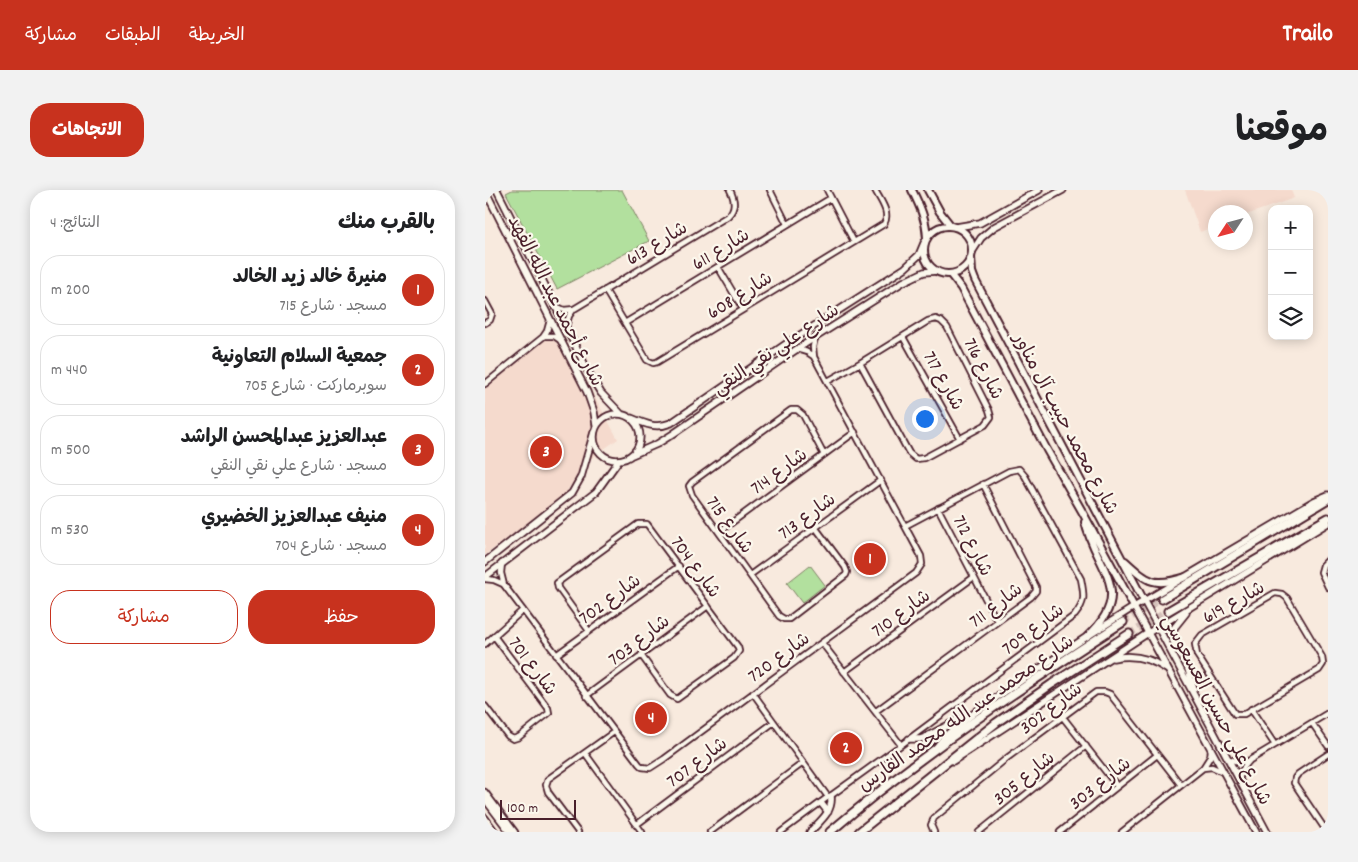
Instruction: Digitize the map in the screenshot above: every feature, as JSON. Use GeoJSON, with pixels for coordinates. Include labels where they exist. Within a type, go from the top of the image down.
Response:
{"type":"FeatureCollection","features":[{"type":"Feature","properties":{"kind":"main road"},"geometry":{"type":"LineString","coordinates":[[911,190],[923,213],[926,224],[924,254],[927,261],[937,271],[950,274],[963,268],[971,254],[971,243],[967,235],[954,226],[940,212],[928,190]]}},
{"type":"Feature","properties":{"kind":"main road"},"geometry":{"type":"LineString","coordinates":[[925,240],[938,227],[954,226]]}},
{"type":"Feature","properties":{"kind":"main road","name":"شارع محمد حبيب آل مناور"},"geometry":{"type":"LineString","coordinates":[[971,254],[975,280],[1144,601]]}},
{"type":"Feature","properties":{"kind":"main road","name":"شارع محمد حبيب آل مناور"},"geometry":{"type":"LineString","coordinates":[[950,274],[961,288],[1133,607]]}},
{"type":"Feature","properties":{"kind":"main road"},"geometry":{"type":"LineString","coordinates":[[1162,599],[1328,499]]}},
{"type":"Feature","properties":{"kind":"main road"},"geometry":{"type":"LineString","coordinates":[[1083,513],[1090,537],[1108,576],[1111,593],[1110,605],[1106,615],[1099,626],[1088,636]]}},
{"type":"Feature","properties":{"kind":"main road"},"geometry":{"type":"LineString","coordinates":[[1168,611],[1328,518]]}},
{"type":"Feature","properties":{"kind":"main road"},"geometry":{"type":"LineString","coordinates":[[1120,557],[1142,577],[1152,581],[1166,582],[1186,577]]}},
{"type":"Feature","properties":{"kind":"main road","name":"شارع محمد عبد الله محمد الفارس"},"geometry":{"type":"LineString","coordinates":[[830,832],[876,793],[934,750],[1019,690],[1123,622]]}},
{"type":"Feature","properties":{"kind":"main road","name":"شارع محمد عبد الله محمد الفارس"},"geometry":{"type":"LineString","coordinates":[[859,832],[1021,705],[1129,634]]}},
{"type":"Feature","properties":{"kind":"street","name":"شارع أحمد عبد الله الفهد"},"geometry":{"type":"LineString","coordinates":[[485,190],[590,398],[596,425]]}},
{"type":"Feature","properties":{"kind":"street","name":"شارع أحمد عبد الله الفهد"},"geometry":{"type":"LineString","coordinates":[[497,190],[596,385],[621,414]]}},
{"type":"Feature","properties":{"kind":"street","name":"شارع 613"},"geometry":{"type":"LineString","coordinates":[[574,309],[728,216],[734,205],[730,190]]}},
{"type":"Feature","properties":{"kind":"street"},"geometry":{"type":"LineString","coordinates":[[771,190],[787,224]]}},
{"type":"Feature","properties":{"kind":"street"},"geometry":{"type":"LineString","coordinates":[[827,190],[854,242]]}},
{"type":"Feature","properties":{"kind":"street","name":"شارع 608"},"geometry":{"type":"LineString","coordinates":[[605,290],[647,360],[655,363],[881,225],[887,220],[886,212],[875,190]]}},
{"type":"Feature","properties":{"kind":"street"},"geometry":{"type":"LineString","coordinates":[[954,226],[979,223],[1039,190]]}},
{"type":"Feature","properties":{"kind":"street"},"geometry":{"type":"LineString","coordinates":[[971,254],[981,238],[994,227],[1063,190]]}},
{"type":"Feature","properties":{"kind":"street","name":"شارع 611"},"geometry":{"type":"LineString","coordinates":[[625,323],[831,198]]}},
{"type":"Feature","properties":{"kind":"street"},"geometry":{"type":"LineString","coordinates":[[496,212],[501,211],[505,207]]}},
{"type":"Feature","properties":{"kind":"street"},"geometry":{"type":"LineString","coordinates":[[501,221],[504,216],[510,216]]}},
{"type":"Feature","properties":{"kind":"street","name":"شارع علي نقي النقي"},"geometry":{"type":"LineString","coordinates":[[631,418],[652,426],[671,423],[789,342],[905,268],[919,255],[925,240]]}},
{"type":"Feature","properties":{"kind":"street"},"geometry":{"type":"LineString","coordinates":[[718,266],[743,309]]}},
{"type":"Feature","properties":{"kind":"street","name":"شارع علي نقي النقي"},"geometry":{"type":"LineString","coordinates":[[632,455],[649,448],[673,434],[797,349],[909,278],[925,272],[937,271]]}},
{"type":"Feature","properties":{"kind":"street"},"geometry":{"type":"LineString","coordinates":[[485,301],[492,314],[490,320],[485,323]]}},
{"type":"Feature","properties":{"kind":"street"},"geometry":{"type":"LineString","coordinates":[[555,305],[564,310],[574,309]]}},
{"type":"Feature","properties":{"kind":"street"},"geometry":{"type":"LineString","coordinates":[[566,327],[574,309]]}},
{"type":"Feature","properties":{"kind":"street","name":"شارع 716"},"geometry":{"type":"LineString","coordinates":[[828,381],[933,319],[941,321],[947,327],[991,415],[990,420],[985,426],[921,459],[912,457],[860,363]]}},
{"type":"Feature","properties":{"kind":"street"},"geometry":{"type":"LineString","coordinates":[[485,384],[543,337],[550,320]]}},
{"type":"Feature","properties":{"kind":"street"},"geometry":{"type":"LineString","coordinates":[[543,337],[553,336],[561,340]]}},
{"type":"Feature","properties":{"kind":"street","name":"شارع 717"},"geometry":{"type":"LineString","coordinates":[[903,337],[960,439]]}},
{"type":"Feature","properties":{"kind":"street"},"geometry":{"type":"LineString","coordinates":[[814,357],[815,338]]}},
{"type":"Feature","properties":{"kind":"street"},"geometry":{"type":"LineString","coordinates":[[797,349],[807,352],[814,357]]}},
{"type":"Feature","properties":{"kind":"street","name":"شارع 720"},"geometry":{"type":"LineString","coordinates":[[505,585],[555,655],[642,767],[650,768],[822,643],[919,569],[922,564],[921,556],[814,357]]}},
{"type":"Feature","properties":{"kind":"street","name":"شارع 715"},"geometry":{"type":"LineString","coordinates":[[815,527],[847,572],[842,579],[789,619],[784,619],[779,616],[689,490],[692,482],[699,476],[791,410],[797,410],[803,414],[824,455]]}},
{"type":"Feature","properties":{"kind":"street"},"geometry":{"type":"LineString","coordinates":[[485,562],[572,493],[581,477],[593,432],[596,425],[606,416],[621,414],[631,418],[636,424],[640,436],[632,455],[619,460],[612,460],[599,453],[595,447],[593,432]]}},
{"type":"Feature","properties":{"kind":"street","name":"شارع 714"},"geometry":{"type":"LineString","coordinates":[[719,532],[855,432]]}},
{"type":"Feature","properties":{"kind":"street"},"geometry":{"type":"LineString","coordinates":[[485,578],[503,562],[596,492],[603,485],[619,460]]}},
{"type":"Feature","properties":{"kind":"street","name":"شارع 709"},"geometry":{"type":"LineString","coordinates":[[781,832],[901,746],[1075,615],[1082,606],[1084,596],[1081,578],[1022,472],[1014,469],[905,526]]}},
{"type":"Feature","properties":{"kind":"street","name":"شارع 713"},"geometry":{"type":"LineString","coordinates":[[750,575],[881,480]]}},
{"type":"Feature","properties":{"kind":"street","name":"شارع 711"},"geometry":{"type":"LineString","coordinates":[[876,711],[1034,594],[1036,587],[983,484]]}},
{"type":"Feature","properties":{"kind":"street"},"geometry":{"type":"LineString","coordinates":[[934,750],[941,739],[983,707],[1088,636],[1133,607],[1318,498],[1328,495]]}},
{"type":"Feature","properties":{"kind":"street","name":"شارع 712"},"geometry":{"type":"LineString","coordinates":[[938,508],[997,621]]}},
{"type":"Feature","properties":{"kind":"street"},"geometry":{"type":"LineString","coordinates":[[942,766],[1148,633],[1328,523]]}},
{"type":"Feature","properties":{"kind":"street","name":"شارع 704"},"geometry":{"type":"LineString","coordinates":[[589,631],[557,584],[638,524],[647,524],[738,647],[739,651],[734,658],[680,698],[673,698],[670,695],[641,655]]}},
{"type":"Feature","properties":{"kind":"street"},"geometry":{"type":"LineString","coordinates":[[1328,560],[1323,565],[1321,572],[1328,587]]}},
{"type":"Feature","properties":{"kind":"street"},"geometry":{"type":"LineString","coordinates":[[503,562],[501,573],[505,585]]}},
{"type":"Feature","properties":{"kind":"street","name":"شارع 702"},"geometry":{"type":"LineString","coordinates":[[555,655],[679,566]]}},
{"type":"Feature","properties":{"kind":"street","name":"شارع 710"},"geometry":{"type":"LineString","coordinates":[[844,672],[974,577]]}},
{"type":"Feature","properties":{"kind":"street"},"geometry":{"type":"LineString","coordinates":[[485,578],[505,585]]}},
{"type":"Feature","properties":{"kind":"street","name":"شارع 619"},"geometry":{"type":"LineString","coordinates":[[1279,593],[1287,598],[1322,657],[1323,664],[1319,670],[1251,709],[1241,715],[1232,712],[1197,655],[1195,644],[1202,635],[1272,594],[1279,593]]}},
{"type":"Feature","properties":{"kind":"street","name":"شارع علي حسين العسعوسي"},"geometry":{"type":"LineString","coordinates":[[1144,601],[1267,832]]}},
{"type":"Feature","properties":{"kind":"street","name":"شارع 703"},"geometry":{"type":"LineString","coordinates":[[586,696],[708,606]]}},
{"type":"Feature","properties":{"kind":"street","name":"شارع علي حسين العسعوسي"},"geometry":{"type":"LineString","coordinates":[[1133,607],[1255,832]]}},
{"type":"Feature","properties":{"kind":"street"},"geometry":{"type":"LineString","coordinates":[[1191,607],[1176,624],[1173,637],[1174,645],[1190,676],[1196,696]]}},
{"type":"Feature","properties":{"kind":"street","name":"شارع 701"},"geometry":{"type":"LineString","coordinates":[[485,644],[523,610]]}},
{"type":"Feature","properties":{"kind":"street","name":"شارع 701"},"geometry":{"type":"LineString","coordinates":[[485,706],[508,736],[513,739],[519,737],[549,713],[548,708],[494,636]]}},
{"type":"Feature","properties":{"kind":"street"},"geometry":{"type":"LineString","coordinates":[[822,643],[901,746]]}},
{"type":"Feature","properties":{"kind":"street"},"geometry":{"type":"LineString","coordinates":[[1108,659],[1121,656],[1140,657],[1158,664],[1169,671]]}},
{"type":"Feature","properties":{"kind":"street","name":"شارع 302"},"geometry":{"type":"LineString","coordinates":[[934,832],[931,826],[934,818],[1007,758],[1093,693],[1099,691],[1107,693],[1181,785]]}},
{"type":"Feature","properties":{"kind":"street"},"geometry":{"type":"LineString","coordinates":[[753,693],[829,796],[831,804],[828,812],[810,832]]}},
{"type":"Feature","properties":{"kind":"street"},"geometry":{"type":"LineString","coordinates":[[909,739],[919,740],[926,737],[983,707]]}},
{"type":"Feature","properties":{"kind":"street"},"geometry":{"type":"LineString","coordinates":[[1251,709],[1275,745]]}},
{"type":"Feature","properties":{"kind":"street"},"geometry":{"type":"LineString","coordinates":[[1239,779],[1244,767],[1251,760],[1328,713]]}},
{"type":"Feature","properties":{"kind":"street"},"geometry":{"type":"LineString","coordinates":[[1062,716],[1117,786]]}},
{"type":"Feature","properties":{"kind":"street","name":"شارع 707"},"geometry":{"type":"LineString","coordinates":[[636,824],[774,722]]}},
{"type":"Feature","properties":{"kind":"street"},"geometry":{"type":"LineString","coordinates":[[1312,723],[1328,746]]}},
{"type":"Feature","properties":{"kind":"street"},"geometry":{"type":"LineString","coordinates":[[579,832],[547,792],[546,785],[549,779],[614,732]]}},
{"type":"Feature","properties":{"kind":"street","name":"شارع 305"},"geometry":{"type":"LineString","coordinates":[[979,832],[1086,746]]}},
{"type":"Feature","properties":{"kind":"street"},"geometry":{"type":"LineString","coordinates":[[1122,832],[1203,768],[1210,757],[1211,749]]}},
{"type":"Feature","properties":{"kind":"street"},"geometry":{"type":"LineString","coordinates":[[585,753],[642,832]]}},
{"type":"Feature","properties":{"kind":"street"},"geometry":{"type":"LineString","coordinates":[[1327,832],[1294,783],[1298,774],[1328,754]]}},
{"type":"Feature","properties":{"kind":"street","name":"شارع 303"},"geometry":{"type":"LineString","coordinates":[[1060,832],[1157,755]]}},
{"type":"Feature","properties":{"kind":"street"},"geometry":{"type":"LineString","coordinates":[[1229,759],[1239,762],[1251,760]]}},
{"type":"Feature","properties":{"kind":"street"},"geometry":{"type":"LineString","coordinates":[[710,832],[803,763]]}},
{"type":"Feature","properties":{"kind":"street"},"geometry":{"type":"LineString","coordinates":[[1203,768],[1212,767],[1224,772]]}},
{"type":"Feature","properties":{"kind":"street"},"geometry":{"type":"LineString","coordinates":[[485,792],[515,832]]}},
{"type":"Feature","properties":{"kind":"street"},"geometry":{"type":"LineString","coordinates":[[485,799],[509,832]]}},
{"type":"Feature","properties":{"kind":"street"},"geometry":{"type":"LineString","coordinates":[[821,802],[828,812]]}},
{"type":"Feature","properties":{"kind":"street"},"geometry":{"type":"LineString","coordinates":[[485,818],[495,832]]}},
{"type":"Feature","properties":{"kind":"shaded area"},"geometry":{"type":"Polygon","coordinates":[[[1185,190],[1291,190],[1294,198],[1274,205],[1268,205],[1268,207],[1253,213],[1253,205],[1208,205],[1208,229],[1200,232],[1185,190]]]}},
{"type":"Feature","properties":{"kind":"shaded area"},"geometry":{"type":"Polygon","coordinates":[[[543,337],[558,338],[586,381],[618,439],[586,462],[567,491],[540,515],[485,555],[485,385],[543,337]]]}},
{"type":"Feature","properties":{"kind":"green space"},"geometry":{"type":"Polygon","coordinates":[[[512,190],[622,190],[649,241],[557,289],[506,193],[512,190]]]}},
{"type":"Feature","properties":{"kind":"green space"},"geometry":{"type":"Polygon","coordinates":[[[810,565],[825,585],[802,603],[787,583],[810,565]]]}},
{"type":"Feature","properties":{"kind":"tunnel"},"geometry":{"type":"LineString","coordinates":[[1123,622],[1162,599]]}},
{"type":"Feature","properties":{"kind":"tunnel"},"geometry":{"type":"LineString","coordinates":[[1129,634],[1168,611]]}},
{"type":"Feature","properties":{"kind":"place","name":"عبدالعزيز عبدالمحسن الراشد"},"geometry":{"type":"Point","coordinates":[546,452]}},
{"type":"Feature","properties":{"kind":"place","name":"منيرة خالد زيد الخالد"},"geometry":{"type":"Point","coordinates":[870,559]}},
{"type":"Feature","properties":{"kind":"place","name":"منيف عبدالعزيز الخضيري"},"geometry":{"type":"Point","coordinates":[651,718]}},
{"type":"Feature","properties":{"kind":"place","name":"جمعية السلام التعاونية"},"geometry":{"type":"Point","coordinates":[846,748]}}]}
